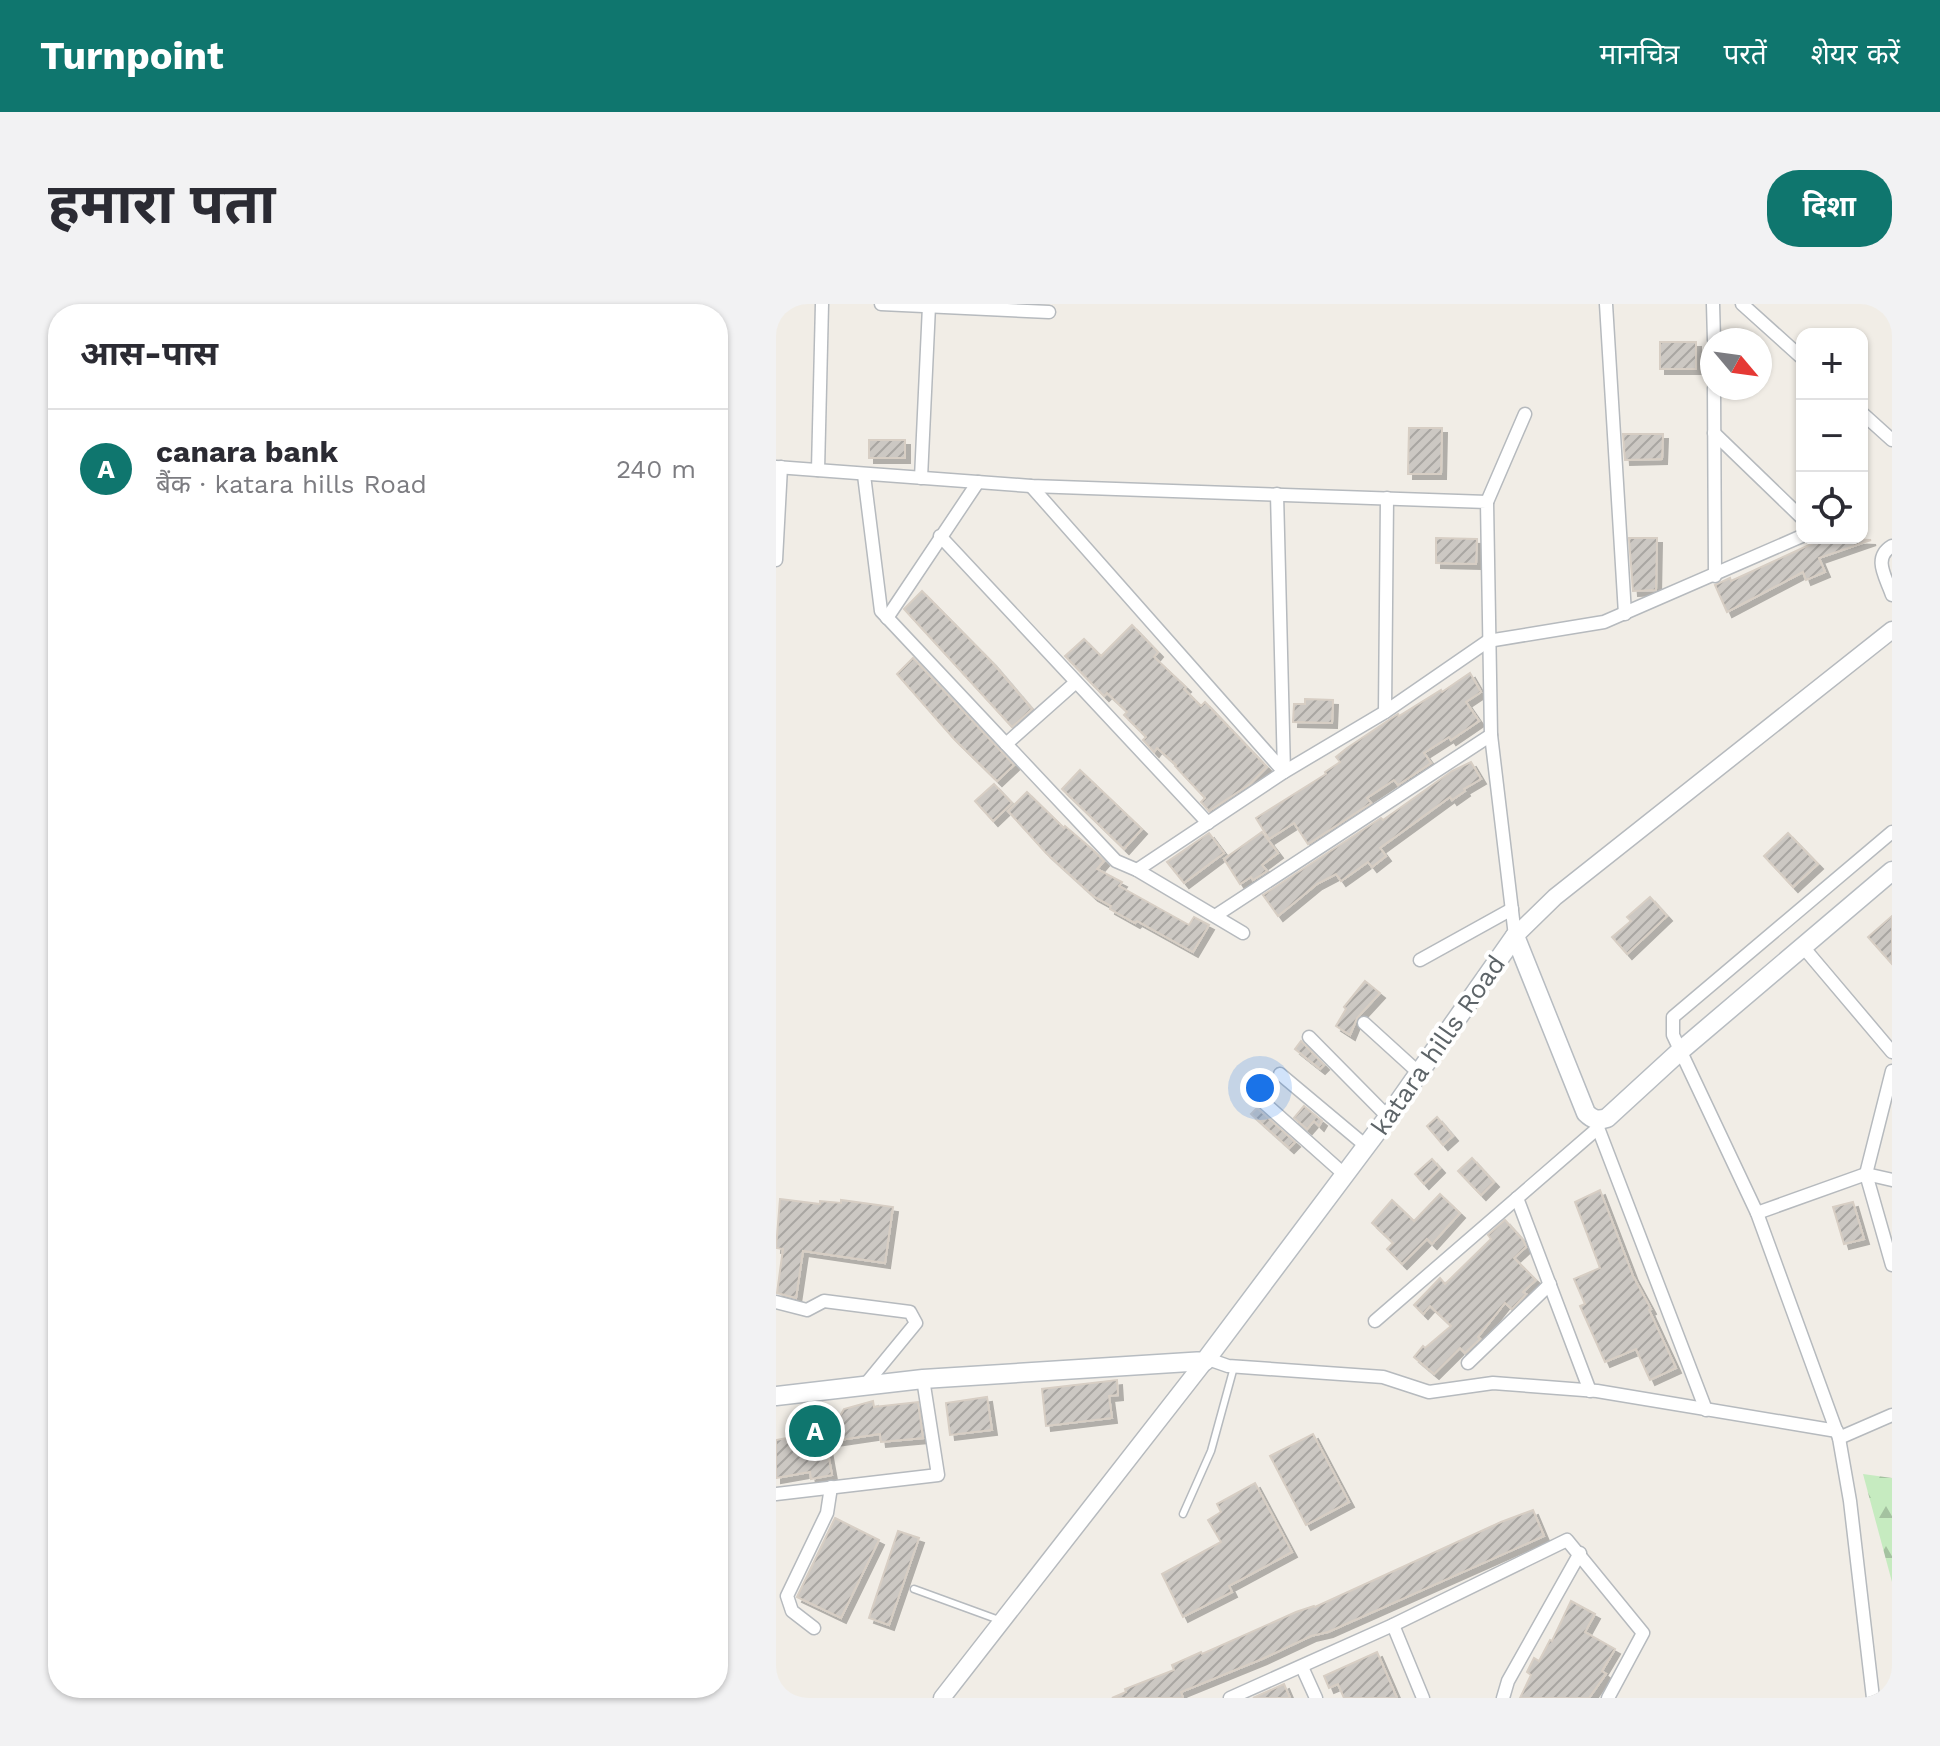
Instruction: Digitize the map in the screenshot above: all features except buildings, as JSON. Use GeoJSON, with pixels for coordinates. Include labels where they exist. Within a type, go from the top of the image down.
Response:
{"type":"FeatureCollection","features":[{"type":"Feature","properties":{"kind":"main road"},"geometry":{"type":"LineString","coordinates":[[1597,1124],[1892,871]]}},
{"type":"Feature","properties":{"kind":"main road","name":"katara hills Road"},"geometry":{"type":"LineString","coordinates":[[1515,936],[1586,1113],[1597,1124]]}},
{"type":"Feature","properties":{"kind":"main road","name":"katara hills Road"},"geometry":{"type":"LineString","coordinates":[[1219,1363],[1345,1175],[1515,936]]}},
{"type":"Feature","properties":{"kind":"main road"},"geometry":{"type":"LineString","coordinates":[[776,1396],[923,1379],[1219,1363]]}},
{"type":"Feature","properties":{"kind":"street"},"geometry":{"type":"LineString","coordinates":[[818,470],[822,304]]}},
{"type":"Feature","properties":{"kind":"street"},"geometry":{"type":"LineString","coordinates":[[881,304],[1049,312]]}},
{"type":"Feature","properties":{"kind":"street"},"geometry":{"type":"LineString","coordinates":[[1606,304],[1625,614]]}},
{"type":"Feature","properties":{"kind":"street"},"geometry":{"type":"LineString","coordinates":[[1713,304],[1714,328]]}},
{"type":"Feature","properties":{"kind":"street"},"geometry":{"type":"LineString","coordinates":[[1742,304],[1796,353]]}},
{"type":"Feature","properties":{"kind":"street"},"geometry":{"type":"LineString","coordinates":[[921,478],[929,306]]}},
{"type":"Feature","properties":{"kind":"street"},"geometry":{"type":"LineString","coordinates":[[1714,400],[1715,576]]}},
{"type":"Feature","properties":{"kind":"street"},"geometry":{"type":"LineString","coordinates":[[1515,936],[1491,735],[1487,502],[1525,414]]}},
{"type":"Feature","properties":{"kind":"street"},"geometry":{"type":"LineString","coordinates":[[1868,418],[1892,440]]}},
{"type":"Feature","properties":{"kind":"street"},"geometry":{"type":"LineString","coordinates":[[1714,433],[1796,512]]}},
{"type":"Feature","properties":{"kind":"street"},"geometry":{"type":"LineString","coordinates":[[776,560],[778,467],[1031,486],[1487,502]]}},
{"type":"Feature","properties":{"kind":"street"},"geometry":{"type":"LineString","coordinates":[[864,475],[881,611],[1116,861],[1137,870],[1243,933]]}},
{"type":"Feature","properties":{"kind":"street"},"geometry":{"type":"LineString","coordinates":[[887,618],[978,482]]}},
{"type":"Feature","properties":{"kind":"street"},"geometry":{"type":"LineString","coordinates":[[1031,486],[1284,772]]}},
{"type":"Feature","properties":{"kind":"street"},"geometry":{"type":"LineString","coordinates":[[1277,494],[1284,772]]}},
{"type":"Feature","properties":{"kind":"street"},"geometry":{"type":"LineString","coordinates":[[1385,712],[1387,498]]}},
{"type":"Feature","properties":{"kind":"street"},"geometry":{"type":"LineString","coordinates":[[940,536],[1208,823]]}},
{"type":"Feature","properties":{"kind":"street"},"geometry":{"type":"LineString","coordinates":[[1137,870],[1284,772],[1385,712],[1488,641],[1604,622],[1796,539]]}},
{"type":"Feature","properties":{"kind":"street"},"geometry":{"type":"LineString","coordinates":[[1892,546],[1882,553],[1880,560],[1892,595]]}},
{"type":"Feature","properties":{"kind":"street"},"geometry":{"type":"LineString","coordinates":[[1515,936],[1555,897],[1892,630]]}},
{"type":"Feature","properties":{"kind":"street"},"geometry":{"type":"LineString","coordinates":[[1006,744],[1076,682]]}},
{"type":"Feature","properties":{"kind":"street"},"geometry":{"type":"LineString","coordinates":[[1215,916],[1491,735]]}},
{"type":"Feature","properties":{"kind":"street"},"geometry":{"type":"LineString","coordinates":[[1873,1698],[1850,1501],[1838,1434],[1757,1213],[1679,1052],[1673,1035],[1673,1017],[1892,832]]}},
{"type":"Feature","properties":{"kind":"street"},"geometry":{"type":"LineString","coordinates":[[1420,960],[1512,909]]}},
{"type":"Feature","properties":{"kind":"street"},"geometry":{"type":"LineString","coordinates":[[1804,948],[1892,1052]]}},
{"type":"Feature","properties":{"kind":"street"},"geometry":{"type":"LineString","coordinates":[[1364,1023],[1419,1073]]}},
{"type":"Feature","properties":{"kind":"street"},"geometry":{"type":"LineString","coordinates":[[1309,1037],[1388,1117]]}},
{"type":"Feature","properties":{"kind":"street"},"geometry":{"type":"LineString","coordinates":[[1892,1071],[1886,1118],[1866,1174],[1892,1265]]}},
{"type":"Feature","properties":{"kind":"street"},"geometry":{"type":"LineString","coordinates":[[1280,1074],[1366,1146]]}},
{"type":"Feature","properties":{"kind":"street"},"geometry":{"type":"LineString","coordinates":[[1253,1093],[1345,1175]]}},
{"type":"Feature","properties":{"kind":"street"},"geometry":{"type":"LineString","coordinates":[[1375,1321],[1597,1124],[1706,1410]]}},
{"type":"Feature","properties":{"kind":"street"},"geometry":{"type":"LineString","coordinates":[[1757,1213],[1866,1174],[1892,1180]]}},
{"type":"Feature","properties":{"kind":"street"},"geometry":{"type":"LineString","coordinates":[[1517,1198],[1590,1391]]}},
{"type":"Feature","properties":{"kind":"street"},"geometry":{"type":"LineString","coordinates":[[1468,1363],[1550,1284]]}},
{"type":"Feature","properties":{"kind":"street"},"geometry":{"type":"LineString","coordinates":[[776,1302],[807,1310],[824,1301],[910,1312],[916,1323],[865,1385]]}},
{"type":"Feature","properties":{"kind":"street"},"geometry":{"type":"LineString","coordinates":[[942,1698],[1002,1621],[1219,1363],[1383,1377],[1429,1392],[1493,1383],[1590,1391],[1838,1434],[1892,1415]]}},
{"type":"Feature","properties":{"kind":"street"},"geometry":{"type":"LineString","coordinates":[[776,1494],[938,1475],[923,1379]]}},
{"type":"Feature","properties":{"kind":"street"},"geometry":{"type":"LineString","coordinates":[[814,1628],[792,1611],[787,1596],[827,1513],[831,1487]]}},
{"type":"Feature","properties":{"kind":"street"},"geometry":{"type":"LineString","coordinates":[[1230,1698],[1393,1625],[1567,1540],[1643,1633],[1608,1698]]}},
{"type":"Feature","properties":{"kind":"street"},"geometry":{"type":"LineString","coordinates":[[1503,1698],[1508,1681],[1580,1553]]}},
{"type":"Feature","properties":{"kind":"street"},"geometry":{"type":"LineString","coordinates":[[1393,1625],[1423,1698]]}},
{"type":"Feature","properties":{"kind":"street"},"geometry":{"type":"LineString","coordinates":[[1302,1667],[1316,1698]]}},
{"type":"Feature","properties":{"kind":"lane"},"geometry":{"type":"LineString","coordinates":[[1183,1514],[1211,1451],[1219,1363]]}},
{"type":"Feature","properties":{"kind":"lane"},"geometry":{"type":"LineString","coordinates":[[914,1589],[1002,1621]]}},
{"type":"Feature","properties":{"kind":"green space"},"geometry":{"type":"Polygon","coordinates":[[[1863,1474],[1892,1478],[1892,1582],[1863,1474]]]}},
{"type":"Feature","properties":{"kind":"place","name":"canara bank"},"geometry":{"type":"Point","coordinates":[815,1431]}}]}
